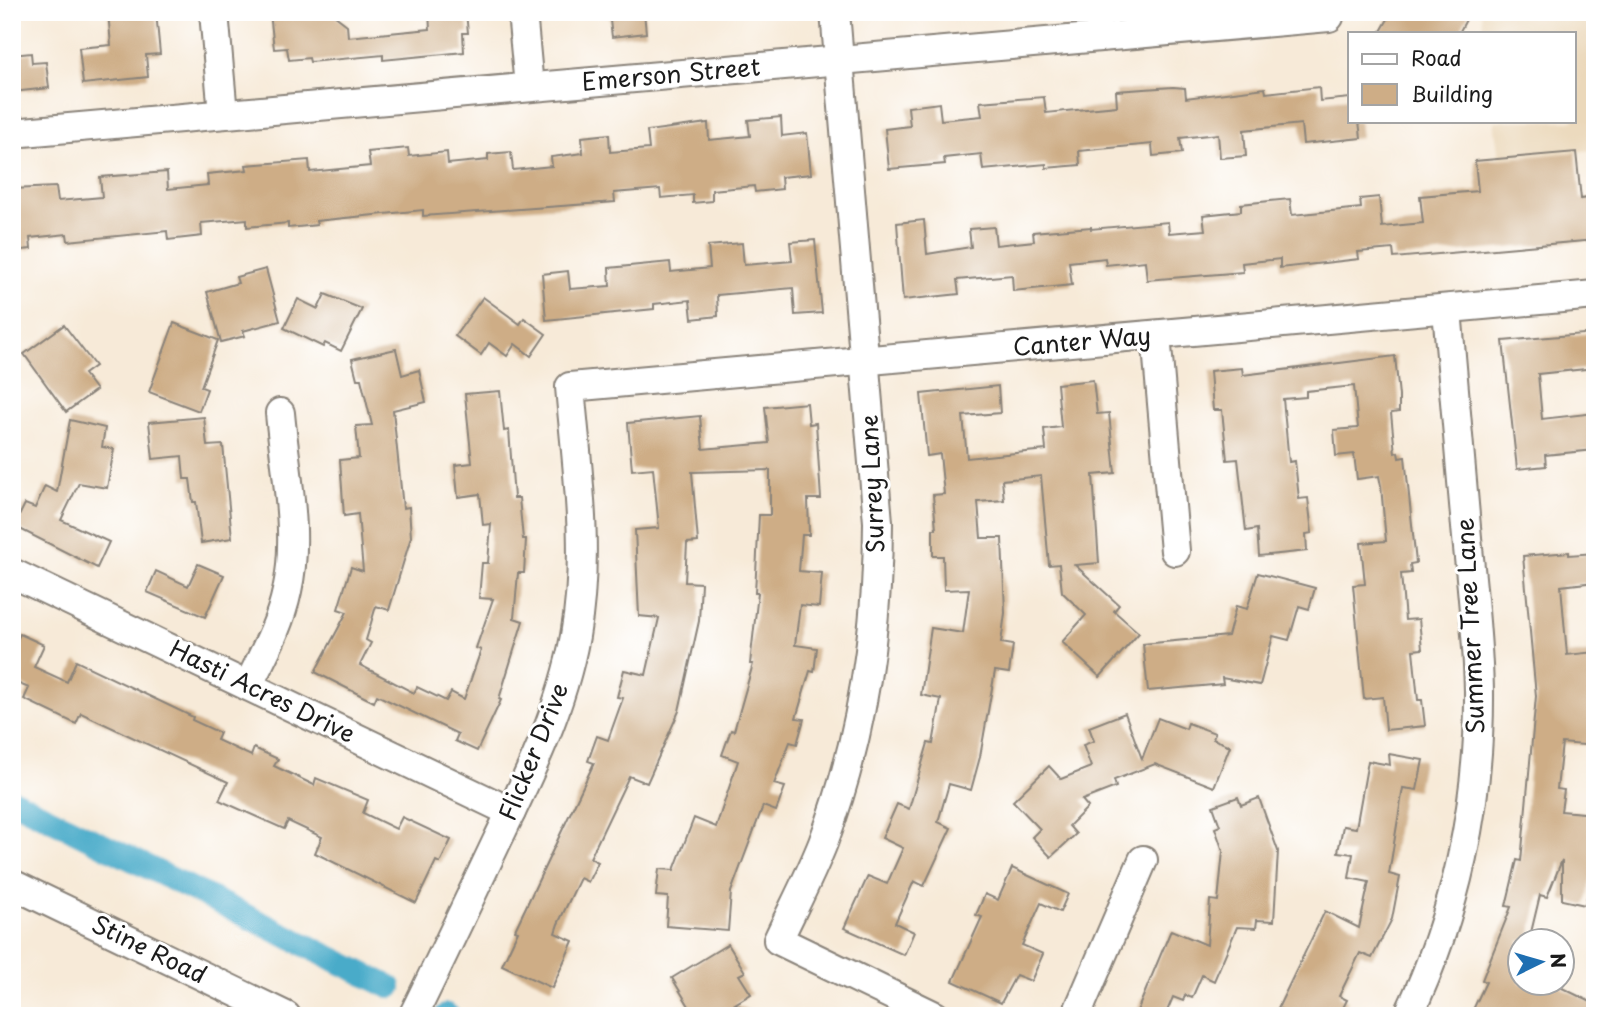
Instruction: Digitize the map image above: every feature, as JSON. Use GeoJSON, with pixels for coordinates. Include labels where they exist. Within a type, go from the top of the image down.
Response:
{"type":"FeatureCollection","features":[{"type":"Feature","properties":{"kind":"street"},"geometry":{"type":"LineString","coordinates":[[214,12],[223,114]]}},
{"type":"Feature","properties":{"kind":"street"},"geometry":{"type":"LineString","coordinates":[[522,12],[529,88]]}},
{"type":"Feature","properties":{"kind":"street","name":"Surrey Lane"},"geometry":{"type":"LineString","coordinates":[[835,12],[878,522],[873,646],[862,714],[844,780],[822,845],[778,940],[935,1016]]}},
{"type":"Feature","properties":{"kind":"street","name":"Emerson Street"},"geometry":{"type":"LineString","coordinates":[[12,133],[1329,15]]}},
{"type":"Feature","properties":{"kind":"street","name":"Canter Way"},"geometry":{"type":"LineString","coordinates":[[570,387],[1595,295]]}},
{"type":"Feature","properties":{"kind":"street","name":"Summer Tree Lane"},"geometry":{"type":"LineString","coordinates":[[1408,1016],[1443,929],[1460,868],[1472,805],[1478,741],[1476,639],[1447,310]]}},
{"type":"Feature","properties":{"kind":"street"},"geometry":{"type":"LineString","coordinates":[[1156,335],[1175,551]]}},
{"type":"Feature","properties":{"kind":"street","name":"Flicker Drive"},"geometry":{"type":"LineString","coordinates":[[413,1016],[546,736],[563,686],[575,635],[581,584],[582,531],[570,387]]}},
{"type":"Feature","properties":{"kind":"street"},"geometry":{"type":"LineString","coordinates":[[248,686],[279,620],[288,589],[291,531],[280,413]]}},
{"type":"Feature","properties":{"kind":"street","name":"Hasti Acres Drive"},"geometry":{"type":"LineString","coordinates":[[12,573],[511,812]]}},
{"type":"Feature","properties":{"kind":"street"},"geometry":{"type":"LineString","coordinates":[[1076,1016],[1143,860]]}},
{"type":"Feature","properties":{"kind":"street","name":"Stine Road"},"geometry":{"type":"LineString","coordinates":[[12,884],[286,1016]]}},
{"type":"Feature","properties":{"kind":"shaded area"},"geometry":{"type":"Polygon","coordinates":[[[1481,12],[1595,12],[1595,150],[1499,158],[1494,122],[1576,122],[1576,32],[1484,32],[1481,12]]]}},
{"type":"Feature","properties":{"kind":"building"},"geometry":{"type":"Polygon","coordinates":[[[108,12],[156,12],[160,54],[146,55],[148,77],[83,84],[79,48],[111,45],[108,12]]]}},
{"type":"Feature","properties":{"kind":"building"},"geometry":{"type":"Polygon","coordinates":[[[270,12],[330,12],[347,25],[348,37],[430,29],[429,12],[466,12],[468,33],[463,33],[464,52],[383,60],[383,55],[310,62],[309,58],[289,60],[287,48],[274,49],[270,12]]]}},
{"type":"Feature","properties":{"kind":"building"},"geometry":{"type":"Polygon","coordinates":[[[609,12],[644,12],[646,33],[612,37],[609,12]]]}},
{"type":"Feature","properties":{"kind":"building"},"geometry":{"type":"Polygon","coordinates":[[[1392,12],[1470,12],[1460,32],[1381,32],[1392,12]]]}},
{"type":"Feature","properties":{"kind":"building"},"geometry":{"type":"Polygon","coordinates":[[[31,53],[32,63],[46,62],[49,88],[12,92],[12,55],[31,53]]]}},
{"type":"Feature","properties":{"kind":"building"},"geometry":{"type":"Polygon","coordinates":[[[1319,87],[1320,101],[1348,98],[1348,122],[1359,122],[1361,138],[1303,144],[1301,124],[1244,130],[1246,156],[1220,158],[1218,134],[1180,138],[1182,153],[1153,156],[1152,144],[1079,151],[1080,165],[1046,168],[1046,164],[983,170],[981,154],[944,158],[945,164],[889,169],[885,129],[910,126],[908,107],[939,103],[941,120],[982,116],[980,102],[1044,97],[1046,113],[1117,106],[1116,91],[1185,88],[1186,98],[1265,88],[1266,93],[1319,87]]]}},
{"type":"Feature","properties":{"kind":"building"},"geometry":{"type":"Polygon","coordinates":[[[781,117],[782,136],[807,133],[811,174],[781,177],[782,189],[755,192],[754,186],[712,190],[712,201],[693,203],[693,195],[661,198],[660,189],[614,193],[615,202],[423,216],[423,210],[316,221],[317,225],[288,228],[288,223],[247,227],[247,219],[201,223],[202,236],[168,240],[167,231],[68,241],[67,234],[30,238],[31,249],[12,251],[12,189],[56,187],[58,201],[102,197],[100,177],[167,172],[168,189],[208,185],[207,174],[247,170],[246,165],[309,160],[310,172],[370,166],[368,152],[408,148],[409,156],[447,152],[448,164],[488,160],[488,154],[511,152],[513,170],[552,166],[551,157],[583,153],[582,137],[609,134],[610,152],[649,149],[647,131],[708,123],[709,140],[750,136],[748,120],[781,117]]]}},
{"type":"Feature","properties":{"kind":"building"},"geometry":{"type":"Polygon","coordinates":[[[1576,152],[1581,199],[1595,197],[1595,240],[1394,258],[1393,249],[1358,252],[1359,259],[1280,268],[1280,259],[1242,263],[1243,272],[1147,280],[1145,261],[1106,265],[1105,258],[1069,262],[1072,285],[1013,291],[1012,275],[957,280],[959,294],[903,300],[897,223],[924,220],[927,254],[971,247],[969,229],[994,227],[996,245],[1034,241],[1033,232],[1091,227],[1168,222],[1169,233],[1205,230],[1203,215],[1241,211],[1241,204],[1290,199],[1292,215],[1361,208],[1360,199],[1379,197],[1382,227],[1423,223],[1420,196],[1478,191],[1475,161],[1576,152]]]}},
{"type":"Feature","properties":{"kind":"building"},"geometry":{"type":"Polygon","coordinates":[[[815,240],[822,313],[795,315],[793,288],[717,295],[718,316],[692,319],[690,300],[654,304],[654,309],[546,320],[542,274],[568,271],[570,289],[610,286],[609,268],[670,262],[671,272],[710,268],[708,246],[742,243],[744,265],[792,261],[790,242],[815,240]]]}},
{"type":"Feature","properties":{"kind":"building"},"geometry":{"type":"Polygon","coordinates":[[[266,269],[280,321],[243,331],[245,336],[221,342],[207,292],[238,283],[236,277],[266,269]]]}},
{"type":"Feature","properties":{"kind":"building"},"geometry":{"type":"Polygon","coordinates":[[[325,294],[362,309],[341,351],[325,343],[323,347],[284,328],[298,299],[318,309],[325,294]]]}},
{"type":"Feature","properties":{"kind":"building"},"geometry":{"type":"Polygon","coordinates":[[[483,297],[520,324],[524,318],[546,334],[531,356],[515,344],[507,356],[489,343],[481,355],[455,336],[483,297]]]}},
{"type":"Feature","properties":{"kind":"building"},"geometry":{"type":"Polygon","coordinates":[[[174,323],[218,340],[201,387],[207,389],[199,411],[149,392],[174,323]]]}},
{"type":"Feature","properties":{"kind":"building"},"geometry":{"type":"Polygon","coordinates":[[[64,325],[95,366],[84,374],[96,390],[66,412],[24,354],[64,325]]]}},
{"type":"Feature","properties":{"kind":"building"},"geometry":{"type":"Polygon","coordinates":[[[1595,333],[1595,368],[1538,374],[1542,419],[1595,413],[1595,450],[1545,455],[1546,466],[1517,469],[1503,341],[1595,333]]]}},
{"type":"Feature","properties":{"kind":"building"},"geometry":{"type":"Polygon","coordinates":[[[396,349],[402,375],[419,370],[426,402],[393,410],[403,508],[409,507],[411,537],[389,610],[376,606],[366,640],[371,643],[360,665],[414,693],[417,687],[446,701],[451,692],[464,699],[481,650],[476,648],[493,599],[479,598],[482,563],[488,563],[491,524],[483,525],[480,494],[458,497],[455,465],[472,463],[465,394],[500,391],[504,431],[509,430],[514,498],[519,498],[523,539],[526,539],[524,573],[518,573],[514,618],[523,621],[499,699],[501,700],[477,751],[455,741],[458,734],[377,695],[374,702],[315,672],[347,612],[338,609],[351,567],[363,571],[358,514],[344,516],[340,460],[359,458],[356,426],[372,425],[361,379],[357,379],[352,359],[396,349]]]}},
{"type":"Feature","properties":{"kind":"building"},"geometry":{"type":"Polygon","coordinates":[[[1395,356],[1399,412],[1391,413],[1395,453],[1398,452],[1399,458],[1405,457],[1416,563],[1410,564],[1411,573],[1401,574],[1405,620],[1419,619],[1422,649],[1413,650],[1418,700],[1422,700],[1425,726],[1386,730],[1383,697],[1364,699],[1353,585],[1365,584],[1361,543],[1386,541],[1381,486],[1379,476],[1357,479],[1354,454],[1336,456],[1334,430],[1358,428],[1354,386],[1306,391],[1306,397],[1283,399],[1289,462],[1295,461],[1299,499],[1308,498],[1312,533],[1306,534],[1307,551],[1259,556],[1257,529],[1246,531],[1238,459],[1227,460],[1222,410],[1213,410],[1210,371],[1242,368],[1243,375],[1395,356]]]}},
{"type":"Feature","properties":{"kind":"building"},"geometry":{"type":"Polygon","coordinates":[[[1093,380],[1097,414],[1109,413],[1115,473],[1093,475],[1099,563],[1075,565],[1119,605],[1114,611],[1139,633],[1100,677],[1062,642],[1086,615],[1062,592],[1059,564],[1049,565],[1041,476],[1002,480],[1004,500],[978,502],[981,538],[1002,538],[1005,613],[1001,643],[1013,645],[1009,673],[995,671],[980,757],[971,790],[949,784],[938,822],[951,828],[924,886],[914,881],[895,923],[914,932],[904,955],[844,928],[868,876],[887,884],[903,848],[882,838],[897,804],[909,809],[928,743],[933,744],[941,699],[921,695],[931,628],[963,633],[969,589],[944,590],[943,556],[933,556],[933,529],[936,529],[933,495],[944,494],[940,454],[927,456],[921,394],[998,386],[1000,413],[963,416],[967,458],[1046,450],[1044,429],[1061,427],[1057,384],[1093,380]]]}},
{"type":"Feature","properties":{"kind":"building"},"geometry":{"type":"Polygon","coordinates":[[[807,403],[809,424],[816,423],[821,499],[808,499],[809,535],[802,535],[799,571],[822,573],[819,607],[800,605],[795,645],[817,648],[814,672],[810,671],[796,718],[804,719],[797,744],[790,742],[774,784],[785,787],[776,811],[763,806],[731,892],[728,931],[666,926],[668,897],[656,896],[659,869],[674,870],[694,818],[716,827],[738,761],[722,755],[731,730],[734,731],[753,664],[750,664],[758,593],[755,593],[759,515],[770,515],[770,470],[692,472],[698,542],[687,543],[685,582],[701,583],[699,621],[679,711],[647,783],[629,776],[590,858],[598,862],[588,882],[580,878],[558,924],[555,933],[573,941],[552,988],[502,965],[518,931],[515,930],[594,763],[588,761],[597,736],[608,740],[623,698],[617,697],[624,670],[646,675],[659,618],[639,616],[635,530],[659,528],[653,468],[632,470],[628,423],[700,416],[703,449],[769,443],[765,407],[807,403]]]}},
{"type":"Feature","properties":{"kind":"building"},"geometry":{"type":"Polygon","coordinates":[[[204,417],[207,446],[223,445],[232,538],[201,543],[196,502],[193,502],[190,479],[184,479],[182,456],[153,459],[149,422],[204,417]]]}},
{"type":"Feature","properties":{"kind":"building"},"geometry":{"type":"Polygon","coordinates":[[[70,420],[105,428],[102,447],[114,449],[107,488],[79,483],[61,520],[109,542],[97,568],[14,526],[25,504],[35,508],[45,486],[57,492],[70,420]]]}},
{"type":"Feature","properties":{"kind":"building"},"geometry":{"type":"Polygon","coordinates":[[[1595,553],[1595,582],[1561,586],[1567,655],[1595,652],[1595,746],[1562,743],[1557,789],[1564,790],[1561,811],[1595,814],[1595,864],[1585,905],[1562,900],[1562,860],[1547,897],[1540,895],[1533,926],[1506,926],[1506,996],[1576,995],[1595,1004],[1595,1016],[1470,1016],[1486,982],[1482,980],[1511,907],[1506,906],[1517,860],[1521,861],[1536,696],[1523,556],[1595,553]]]}},
{"type":"Feature","properties":{"kind":"building"},"geometry":{"type":"Polygon","coordinates":[[[198,564],[224,575],[205,617],[147,592],[156,571],[188,586],[198,564]]]}},
{"type":"Feature","properties":{"kind":"building"},"geometry":{"type":"Polygon","coordinates":[[[1258,573],[1315,588],[1309,609],[1299,606],[1289,640],[1273,636],[1260,685],[1222,678],[1223,684],[1148,691],[1143,644],[1228,636],[1236,606],[1247,609],[1258,573]]]}},
{"type":"Feature","properties":{"kind":"building"},"geometry":{"type":"Polygon","coordinates":[[[20,634],[44,645],[34,667],[67,682],[76,661],[193,717],[192,720],[220,733],[217,740],[251,756],[254,748],[278,759],[274,766],[314,785],[316,778],[368,800],[363,813],[396,829],[402,817],[451,840],[440,863],[436,861],[416,903],[315,853],[322,837],[288,821],[284,829],[219,800],[228,782],[81,713],[76,724],[24,699],[29,688],[12,681],[12,649],[20,634]]]}},
{"type":"Feature","properties":{"kind":"building"},"geometry":{"type":"Polygon","coordinates":[[[1125,713],[1142,759],[1158,718],[1186,729],[1188,723],[1215,733],[1213,739],[1230,746],[1214,787],[1155,764],[1114,780],[1116,787],[1082,800],[1088,807],[1069,826],[1076,834],[1051,857],[1032,837],[1040,829],[1013,801],[1049,766],[1061,779],[1091,767],[1083,745],[1094,741],[1089,727],[1125,713]]]}},
{"type":"Feature","properties":{"kind":"building"},"geometry":{"type":"Polygon","coordinates":[[[1389,754],[1423,760],[1417,790],[1403,788],[1389,874],[1400,877],[1392,919],[1372,958],[1360,953],[1339,996],[1347,1000],[1339,1016],[1293,1016],[1278,1008],[1325,911],[1359,928],[1369,882],[1349,878],[1353,854],[1338,852],[1343,826],[1356,828],[1368,761],[1390,765],[1389,754]]]}},
{"type":"Feature","properties":{"kind":"building"},"geometry":{"type":"Polygon","coordinates":[[[1238,797],[1241,805],[1259,798],[1278,851],[1274,921],[1257,920],[1256,928],[1237,927],[1214,981],[1202,975],[1192,998],[1185,995],[1183,1001],[1173,997],[1165,1016],[1135,1016],[1171,930],[1207,945],[1210,900],[1218,901],[1223,851],[1215,828],[1220,826],[1213,806],[1238,797]]]}},
{"type":"Feature","properties":{"kind":"building"},"geometry":{"type":"Polygon","coordinates":[[[1012,868],[1068,894],[1060,912],[1041,903],[1022,945],[1043,954],[1031,981],[1016,975],[1001,1003],[953,981],[982,917],[976,915],[985,894],[998,900],[1012,868]]]}},
{"type":"Feature","properties":{"kind":"building"},"geometry":{"type":"Polygon","coordinates":[[[728,944],[745,972],[739,975],[751,994],[735,1004],[760,1016],[695,1016],[672,978],[728,944]]]}},
{"type":"Feature","properties":{"kind":"waterway"},"geometry":{"type":"LineString","coordinates":[[12,800],[390,987]]}}]}
